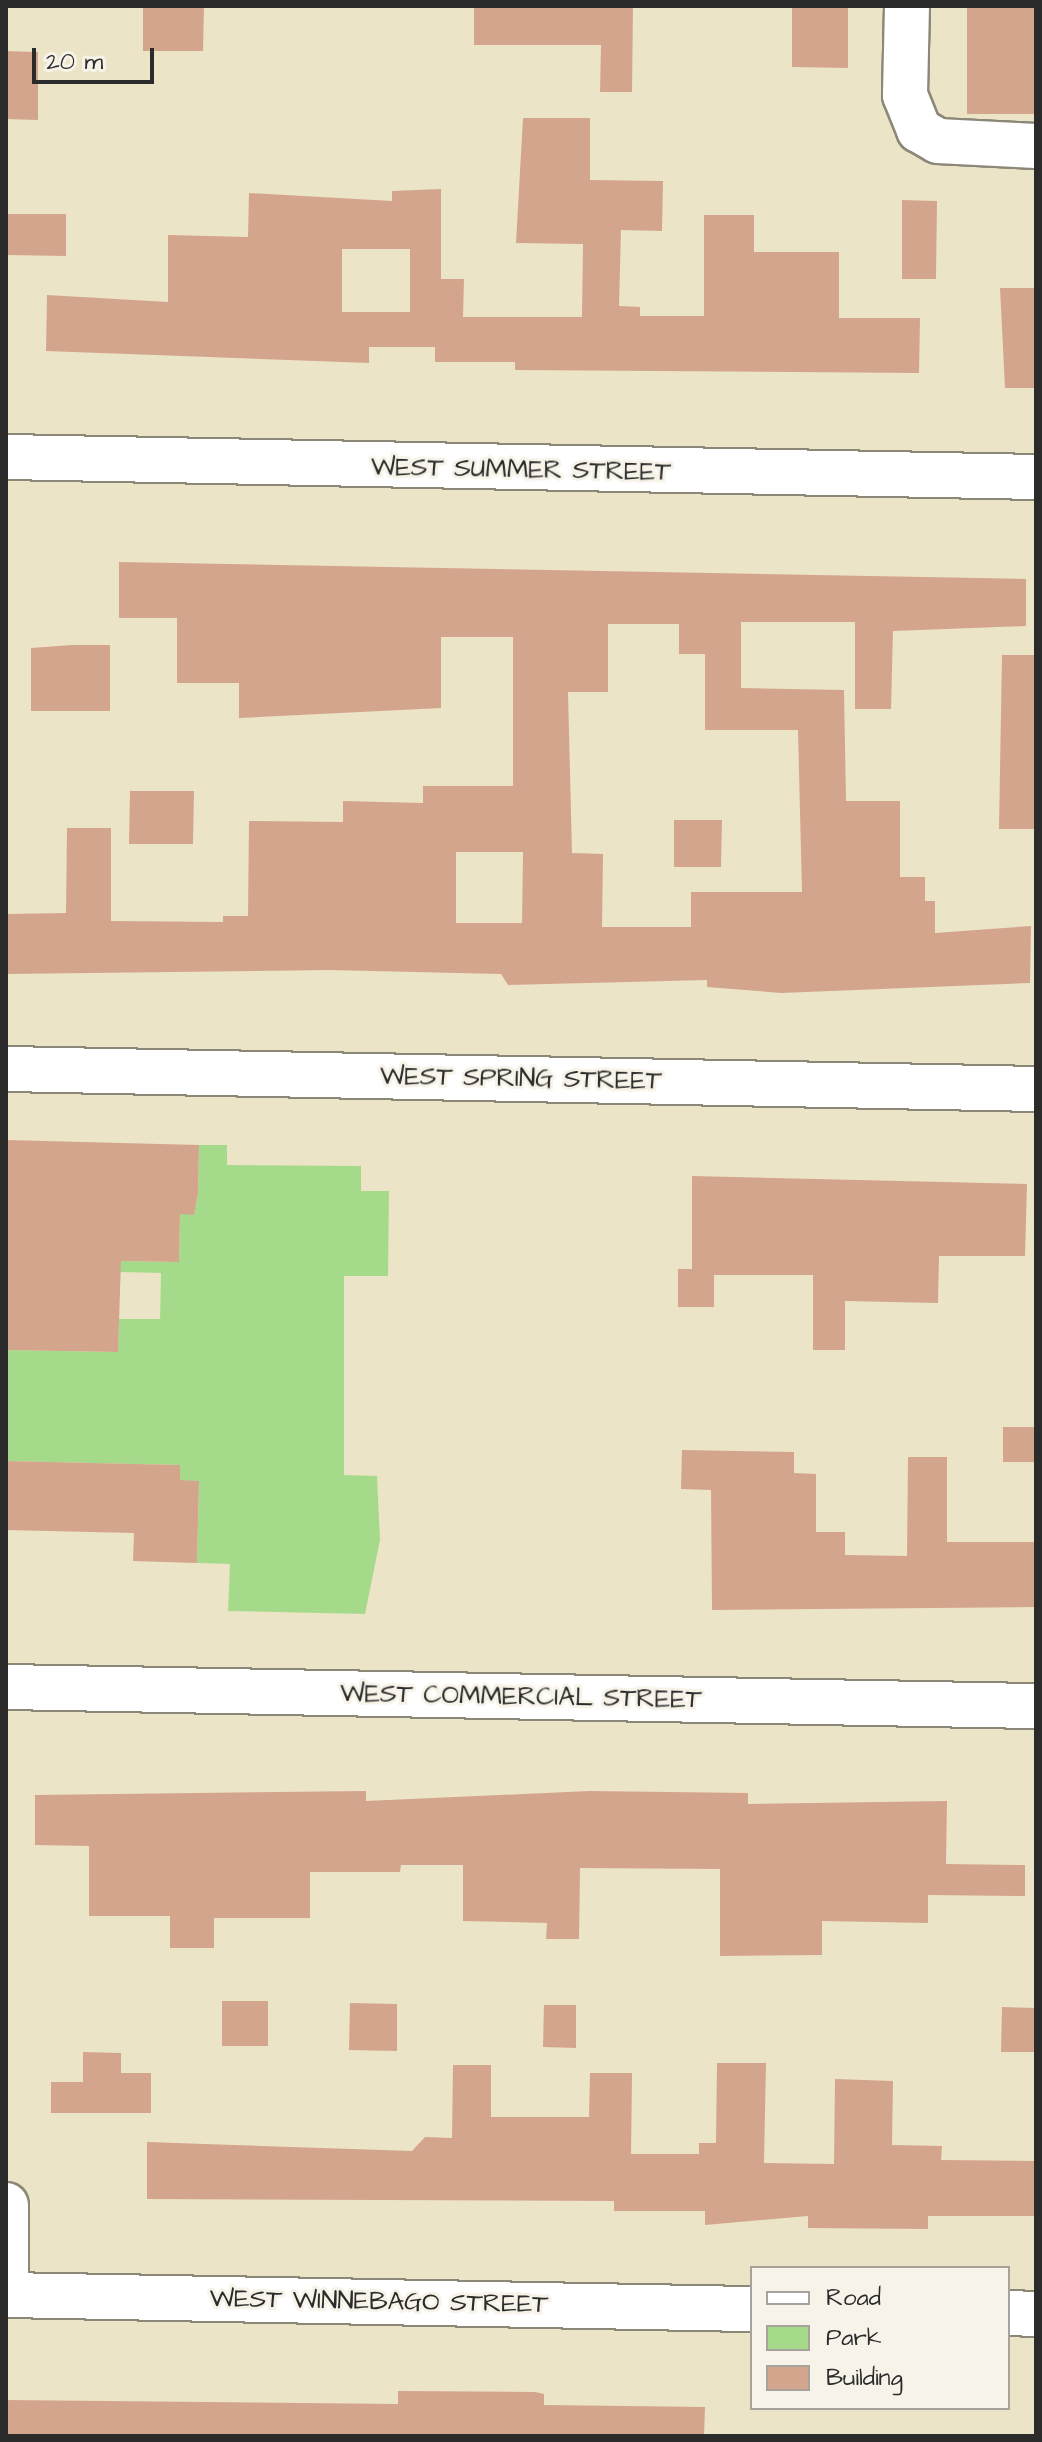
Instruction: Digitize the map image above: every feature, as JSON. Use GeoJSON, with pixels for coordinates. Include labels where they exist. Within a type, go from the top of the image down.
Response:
{"type":"FeatureCollection","features":[{"type":"Feature","properties":{"kind":"street"},"geometry":{"type":"LineString","coordinates":[[907,6],[905,95],[919,130],[938,141],[1036,146]]}},
{"type":"Feature","properties":{"kind":"street","name":"WEST SUMMER STREET"},"geometry":{"type":"LineString","coordinates":[[6,457],[1036,477]]}},
{"type":"Feature","properties":{"kind":"street","name":"WEST SPRING STREET"},"geometry":{"type":"LineString","coordinates":[[6,1069],[1036,1089]]}},
{"type":"Feature","properties":{"kind":"street","name":"WEST COMMERCIAL STREET"},"geometry":{"type":"LineString","coordinates":[[6,1687],[1036,1706]]}},
{"type":"Feature","properties":{"kind":"street"},"geometry":{"type":"LineString","coordinates":[[6,2205],[6,2295]]}},
{"type":"Feature","properties":{"kind":"street","name":"WEST WINNEBAGO STREET"},"geometry":{"type":"LineString","coordinates":[[6,2295],[750,2309]]}},
{"type":"Feature","properties":{"kind":"street"},"geometry":{"type":"LineString","coordinates":[[1010,2313],[1036,2314]]}},
{"type":"Feature","properties":{"kind":"green space"},"geometry":{"type":"Polygon","coordinates":[[[199,1145],[227,1145],[227,1165],[361,1166],[361,1191],[389,1191],[388,1276],[344,1276],[344,1475],[377,1476],[380,1540],[365,1614],[228,1611],[230,1564],[197,1563],[199,1482],[180,1480],[180,1465],[6,1461],[6,1350],[118,1352],[119,1319],[160,1319],[161,1273],[120,1272],[120,1261],[179,1262],[180,1214],[194,1214],[198,1193],[199,1145]]]}},
{"type":"Feature","properties":{"kind":"building"},"geometry":{"type":"Polygon","coordinates":[[[143,6],[204,6],[203,51],[143,51],[143,6]]]}},
{"type":"Feature","properties":{"kind":"building"},"geometry":{"type":"Polygon","coordinates":[[[474,6],[633,6],[632,92],[600,92],[601,45],[474,45],[474,6]]]}},
{"type":"Feature","properties":{"kind":"building"},"geometry":{"type":"Polygon","coordinates":[[[792,6],[848,6],[848,68],[792,67],[792,6]]]}},
{"type":"Feature","properties":{"kind":"building"},"geometry":{"type":"Polygon","coordinates":[[[967,6],[1036,6],[1036,114],[967,114],[967,6]]]}},
{"type":"Feature","properties":{"kind":"building"},"geometry":{"type":"Polygon","coordinates":[[[6,51],[38,52],[38,120],[6,119],[6,51]]]}},
{"type":"Feature","properties":{"kind":"building"},"geometry":{"type":"Polygon","coordinates":[[[523,118],[590,118],[590,180],[663,181],[662,231],[621,230],[619,306],[640,307],[640,316],[704,316],[704,215],[754,215],[754,252],[839,252],[839,318],[920,318],[919,373],[515,370],[515,362],[435,362],[435,347],[369,347],[369,363],[46,351],[47,295],[168,302],[168,235],[248,237],[249,193],[392,201],[392,191],[441,189],[441,279],[464,279],[463,317],[582,317],[583,244],[516,243],[523,118]],[[342,249],[342,312],[410,312],[410,249],[342,249]]]}},
{"type":"Feature","properties":{"kind":"building"},"geometry":{"type":"Polygon","coordinates":[[[902,200],[937,201],[936,279],[902,279],[902,200]]]}},
{"type":"Feature","properties":{"kind":"building"},"geometry":{"type":"Polygon","coordinates":[[[6,214],[66,214],[66,256],[6,255],[6,214]]]}},
{"type":"Feature","properties":{"kind":"building"},"geometry":{"type":"Polygon","coordinates":[[[1000,288],[1036,288],[1036,388],[1005,388],[1000,288]]]}},
{"type":"Feature","properties":{"kind":"building"},"geometry":{"type":"Polygon","coordinates":[[[119,562],[1026,579],[1026,626],[893,631],[891,709],[855,709],[855,622],[741,622],[741,688],[844,690],[846,801],[900,801],[900,877],[925,877],[925,901],[935,901],[935,933],[1031,926],[1030,983],[781,993],[707,987],[707,980],[508,985],[501,974],[329,970],[6,974],[6,914],[66,913],[67,828],[111,828],[111,921],[223,922],[223,916],[248,916],[249,821],[343,822],[343,801],[423,803],[423,786],[513,786],[513,637],[441,637],[441,708],[239,718],[239,683],[177,683],[177,618],[119,618],[119,562]],[[608,624],[608,692],[568,692],[572,853],[603,854],[602,927],[691,927],[691,892],[802,892],[798,730],[705,730],[705,654],[679,654],[679,624],[608,624]],[[456,852],[456,923],[522,923],[523,852],[456,852]]]}},
{"type":"Feature","properties":{"kind":"building"},"geometry":{"type":"Polygon","coordinates":[[[110,645],[110,711],[31,711],[31,648],[110,645]]]}},
{"type":"Feature","properties":{"kind":"building"},"geometry":{"type":"Polygon","coordinates":[[[1002,655],[1036,655],[1036,829],[999,829],[1002,655]]]}},
{"type":"Feature","properties":{"kind":"building"},"geometry":{"type":"Polygon","coordinates":[[[130,791],[194,791],[193,844],[129,844],[130,791]]]}},
{"type":"Feature","properties":{"kind":"building"},"geometry":{"type":"Polygon","coordinates":[[[674,820],[722,820],[721,867],[674,867],[674,820]]]}},
{"type":"Feature","properties":{"kind":"building"},"geometry":{"type":"Polygon","coordinates":[[[6,1140],[199,1145],[198,1193],[194,1215],[180,1214],[179,1262],[121,1261],[118,1352],[6,1350],[6,1140]]]}},
{"type":"Feature","properties":{"kind":"building"},"geometry":{"type":"Polygon","coordinates":[[[692,1176],[1027,1184],[1025,1256],[939,1256],[938,1303],[845,1301],[845,1350],[813,1350],[813,1275],[714,1275],[714,1307],[678,1307],[678,1269],[692,1269],[692,1176]]]}},
{"type":"Feature","properties":{"kind":"building"},"geometry":{"type":"Polygon","coordinates":[[[1003,1427],[1036,1427],[1036,1462],[1003,1462],[1003,1427]]]}},
{"type":"Feature","properties":{"kind":"building"},"geometry":{"type":"Polygon","coordinates":[[[682,1450],[794,1452],[794,1473],[816,1474],[816,1532],[845,1532],[845,1555],[907,1556],[908,1457],[947,1457],[947,1542],[1036,1542],[1036,1607],[712,1610],[711,1490],[681,1489],[682,1450]]]}},
{"type":"Feature","properties":{"kind":"building"},"geometry":{"type":"Polygon","coordinates":[[[6,1461],[180,1465],[180,1480],[199,1481],[197,1563],[133,1561],[134,1533],[6,1530],[6,1461]]]}},
{"type":"Feature","properties":{"kind":"building"},"geometry":{"type":"Polygon","coordinates":[[[366,1791],[366,1801],[589,1791],[748,1793],[748,1804],[947,1801],[946,1864],[1025,1865],[1025,1896],[928,1895],[928,1923],[822,1921],[822,1955],[720,1956],[720,1869],[580,1868],[579,1939],[546,1939],[547,1923],[463,1921],[463,1865],[401,1865],[400,1872],[310,1872],[310,1918],[214,1918],[214,1948],[170,1948],[170,1916],[89,1916],[89,1846],[35,1845],[35,1795],[366,1791]]]}},
{"type":"Feature","properties":{"kind":"building"},"geometry":{"type":"Polygon","coordinates":[[[222,2001],[268,2001],[268,2046],[222,2046],[222,2001]]]}},
{"type":"Feature","properties":{"kind":"building"},"geometry":{"type":"Polygon","coordinates":[[[350,2003],[397,2004],[397,2051],[349,2050],[350,2003]]]}},
{"type":"Feature","properties":{"kind":"building"},"geometry":{"type":"Polygon","coordinates":[[[544,2005],[576,2005],[576,2048],[543,2047],[544,2005]]]}},
{"type":"Feature","properties":{"kind":"building"},"geometry":{"type":"Polygon","coordinates":[[[1002,2007],[1036,2008],[1036,2052],[1001,2052],[1002,2007]]]}},
{"type":"Feature","properties":{"kind":"building"},"geometry":{"type":"Polygon","coordinates":[[[83,2052],[121,2053],[121,2073],[151,2073],[151,2113],[51,2113],[51,2082],[83,2082],[83,2052]]]}},
{"type":"Feature","properties":{"kind":"building"},"geometry":{"type":"Polygon","coordinates":[[[717,2063],[766,2063],[764,2163],[834,2164],[835,2079],[893,2081],[892,2145],[942,2146],[941,2160],[1036,2161],[1035,2216],[928,2216],[928,2229],[808,2228],[808,2216],[705,2225],[705,2211],[614,2211],[614,2201],[147,2199],[147,2142],[412,2151],[425,2137],[452,2138],[453,2065],[491,2065],[491,2117],[589,2117],[590,2073],[632,2073],[631,2154],[699,2154],[699,2143],[716,2143],[717,2063]]]}},
{"type":"Feature","properties":{"kind":"building"},"geometry":{"type":"Polygon","coordinates":[[[398,2391],[535,2392],[544,2394],[544,2405],[705,2407],[704,2436],[6,2436],[6,2400],[398,2404],[398,2391]]]}}]}
